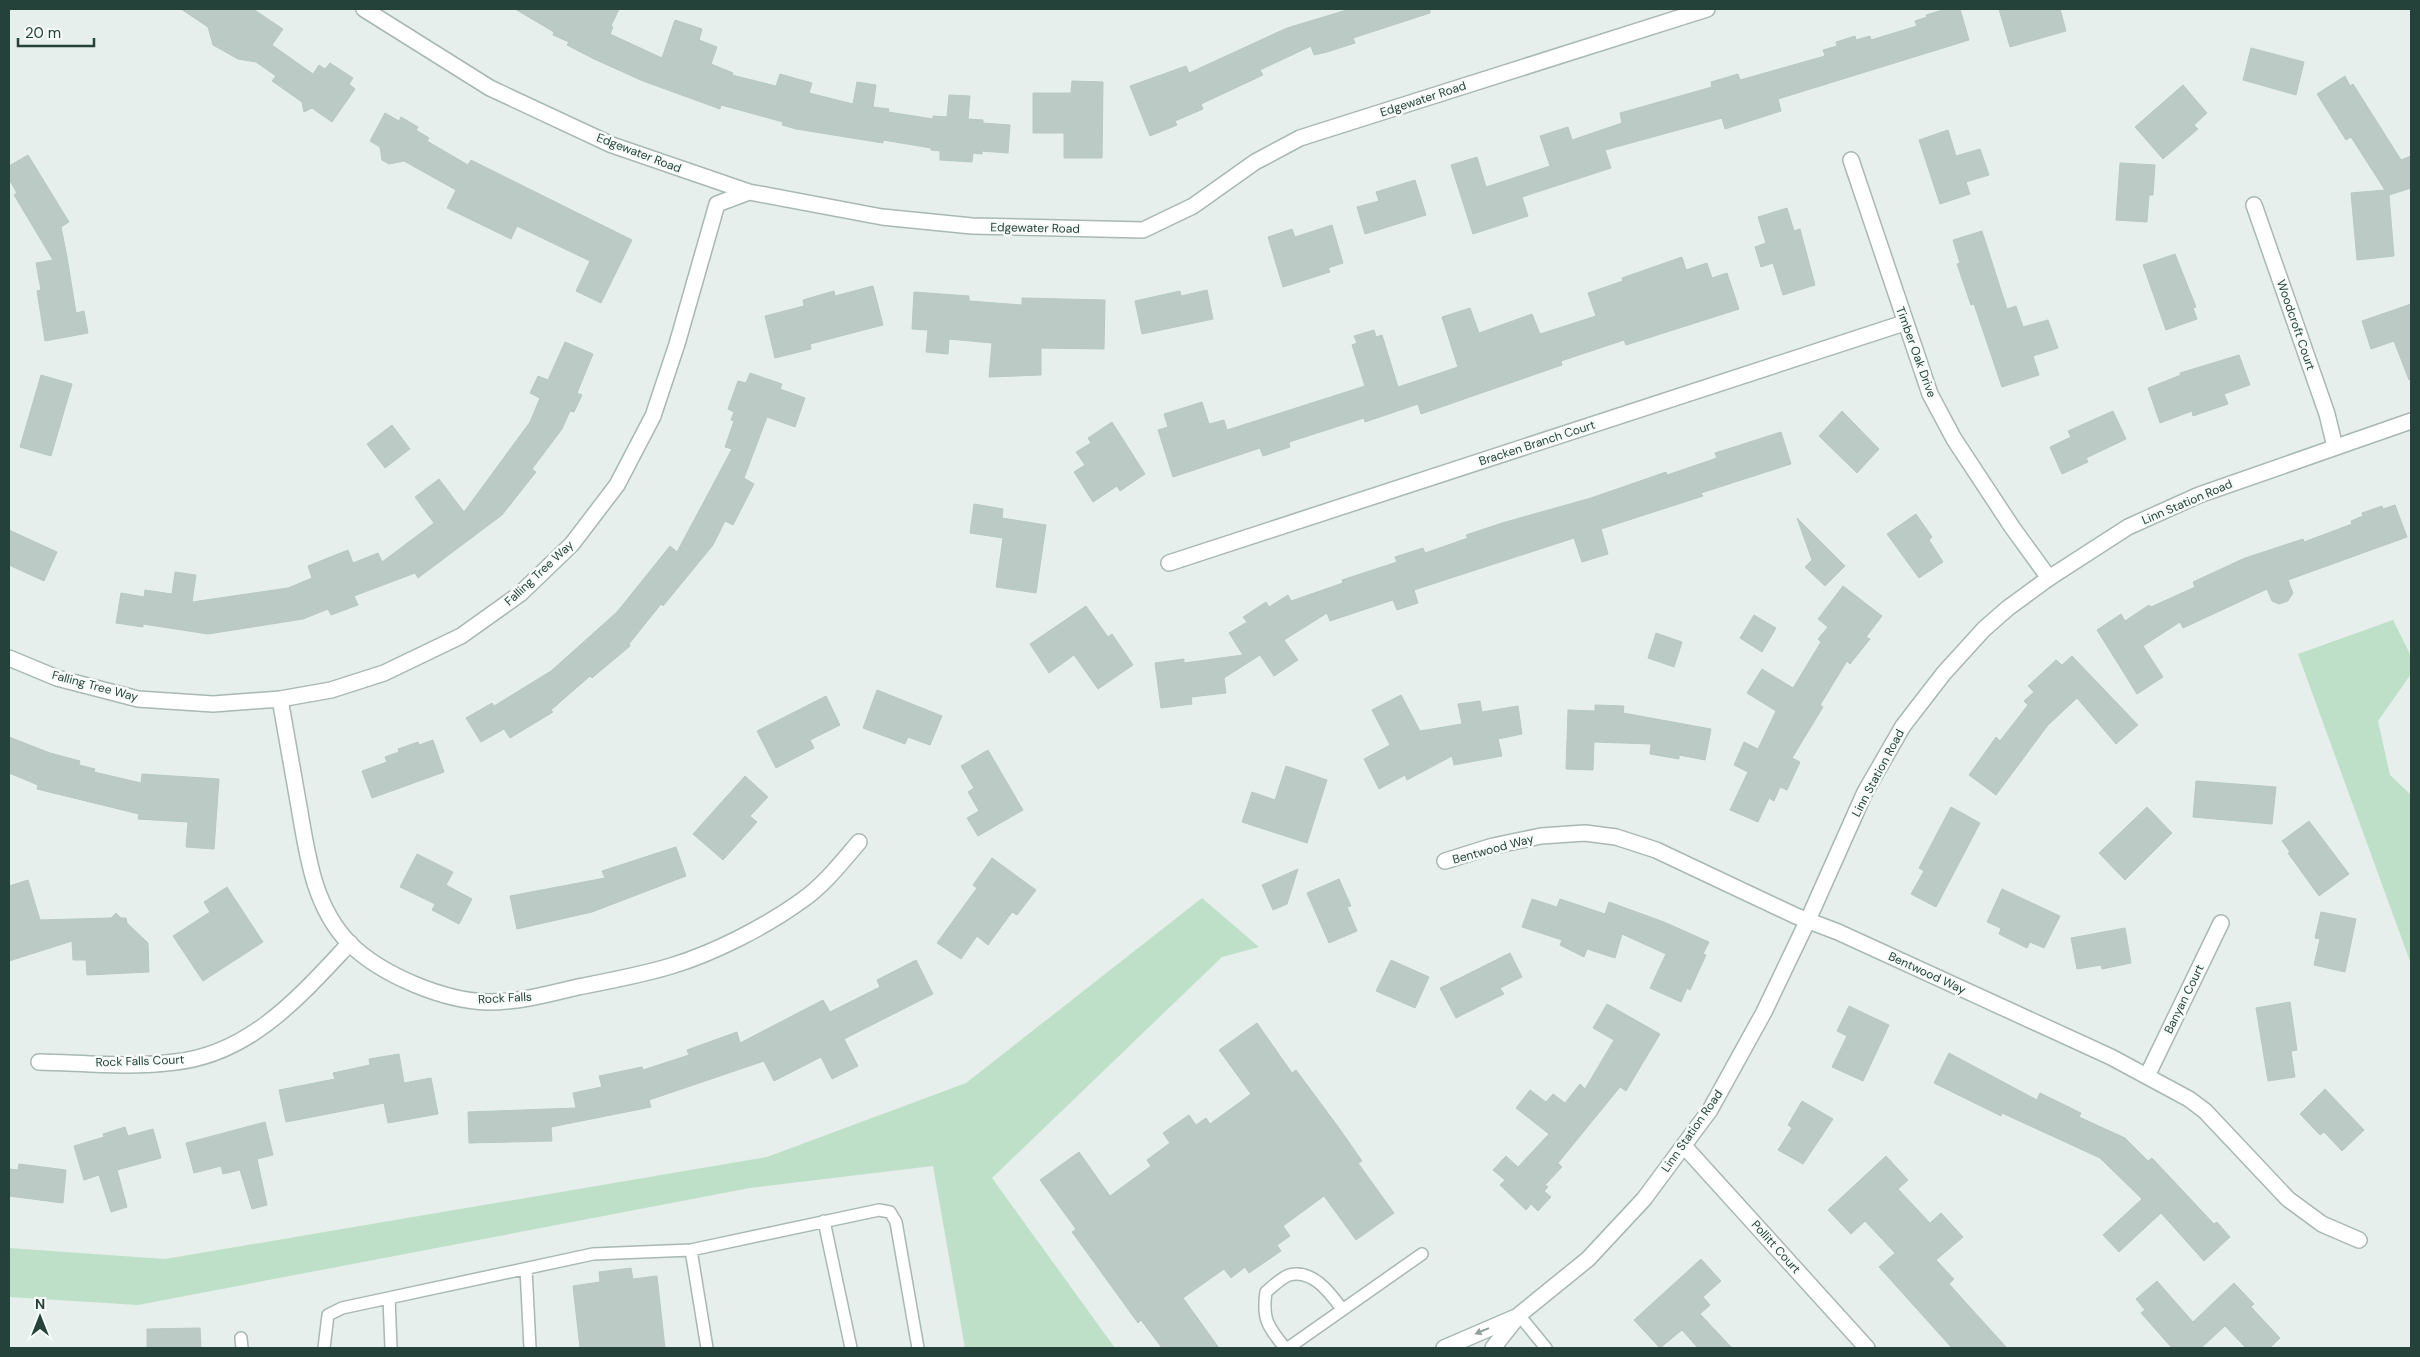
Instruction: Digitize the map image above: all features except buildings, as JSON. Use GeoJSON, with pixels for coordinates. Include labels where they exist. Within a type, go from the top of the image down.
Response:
{"type":"FeatureCollection","features":[{"type":"Feature","properties":{"kind":"street","name":"Edgewater Road"},"geometry":{"type":"LineString","coordinates":[[364,9],[434,55],[499,92],[612,145],[749,192],[882,217],[972,226],[1143,230],[1193,206],[1255,162],[1300,138],[1707,9]]}},
{"type":"Feature","properties":{"kind":"street","name":"Timber Oak Drive"},"geometry":{"type":"LineString","coordinates":[[1851,160],[1904,323],[1930,394],[1954,439],[2012,527],[2049,578]]}},
{"type":"Feature","properties":{"kind":"street","name":"Falling Tree Way"},"geometry":{"type":"LineString","coordinates":[[9,658],[57,678],[138,698],[213,704],[280,699],[331,690],[384,673],[461,636],[520,594],[572,544],[617,485],[653,416],[677,344],[717,204],[749,192]]}},
{"type":"Feature","properties":{"kind":"street","name":"Woodcroft Court"},"geometry":{"type":"LineString","coordinates":[[2254,205],[2327,414],[2335,447]]}},
{"type":"Feature","properties":{"kind":"street","name":"Bracken Branch Court"},"geometry":{"type":"LineString","coordinates":[[1169,563],[1904,323]]}},
{"type":"Feature","properties":{"kind":"street","name":"Linn Station Road"},"geometry":{"type":"LineString","coordinates":[[1492,1348],[1520,1315],[1588,1259],[1644,1199],[1710,1110],[1733,1071],[1808,920],[1865,792],[1903,726],[1944,673],[1984,629],[2008,608],[2049,578],[2128,527],[2199,495],[2411,421]]}},
{"type":"Feature","properties":{"kind":"street","name":"Rock Falls"},"geometry":{"type":"LineString","coordinates":[[280,699],[311,875],[333,921],[350,943],[380,966],[420,986],[443,994],[488,1002],[526,999],[673,965],[732,941],[803,900],[827,879],[859,842]]}},
{"type":"Feature","properties":{"kind":"street","name":"Bentwood Way"},"geometry":{"type":"LineString","coordinates":[[1445,861],[1493,846],[1540,836],[1584,833],[1616,837],[1656,850],[1847,936],[2147,1076],[2189,1099],[2205,1111],[2288,1199],[2322,1224],[2359,1240]]}},
{"type":"Feature","properties":{"kind":"street","name":"Banyan Court"},"geometry":{"type":"LineString","coordinates":[[2147,1076],[2221,923]]}},
{"type":"Feature","properties":{"kind":"street","name":"Rock Falls Court"},"geometry":{"type":"LineString","coordinates":[[39,1062],[175,1062],[200,1058],[228,1047],[254,1033],[282,1013],[308,989],[350,943]]}},
{"type":"Feature","properties":{"kind":"street","name":"Pollitt Court"},"geometry":{"type":"LineString","coordinates":[[1684,1146],[1867,1348]]}},
{"type":"Feature","properties":{"kind":"street","name":"Linn Station Road"},"geometry":{"type":"LineString","coordinates":[[1444,1348],[1520,1315]]}},
{"type":"Feature","properties":{"kind":"lane"},"geometry":{"type":"LineString","coordinates":[[324,1348],[328,1315],[342,1308],[593,1254],[691,1250],[879,1210],[890,1212],[896,1222],[918,1348]]}},
{"type":"Feature","properties":{"kind":"lane"},"geometry":{"type":"LineString","coordinates":[[824,1221],[850,1348]]}},
{"type":"Feature","properties":{"kind":"lane"},"geometry":{"type":"LineString","coordinates":[[691,1250],[707,1348]]}},
{"type":"Feature","properties":{"kind":"lane"},"geometry":{"type":"LineString","coordinates":[[1342,1309],[1324,1284],[1302,1276],[1288,1276],[1266,1292],[1263,1310],[1268,1326],[1286,1348],[1422,1254]]}},
{"type":"Feature","properties":{"kind":"lane"},"geometry":{"type":"LineString","coordinates":[[526,1269],[530,1348]]}},
{"type":"Feature","properties":{"kind":"lane"},"geometry":{"type":"LineString","coordinates":[[389,1298],[391,1348]]}},
{"type":"Feature","properties":{"kind":"lane"},"geometry":{"type":"LineString","coordinates":[[1520,1315],[1546,1348]]}},
{"type":"Feature","properties":{"kind":"green space"},"geometry":{"type":"Polygon","coordinates":[[[2393,620],[2411,656],[2411,674],[2378,721],[2390,775],[2411,795],[2411,964],[2298,654],[2393,620]]]}},
{"type":"Feature","properties":{"kind":"green space"},"geometry":{"type":"Polygon","coordinates":[[[1202,898],[1259,947],[1222,957],[992,1178],[1115,1348],[965,1348],[933,1166],[750,1188],[138,1305],[9,1297],[9,1248],[165,1259],[767,1157],[966,1083],[1202,898]]]}}]}
